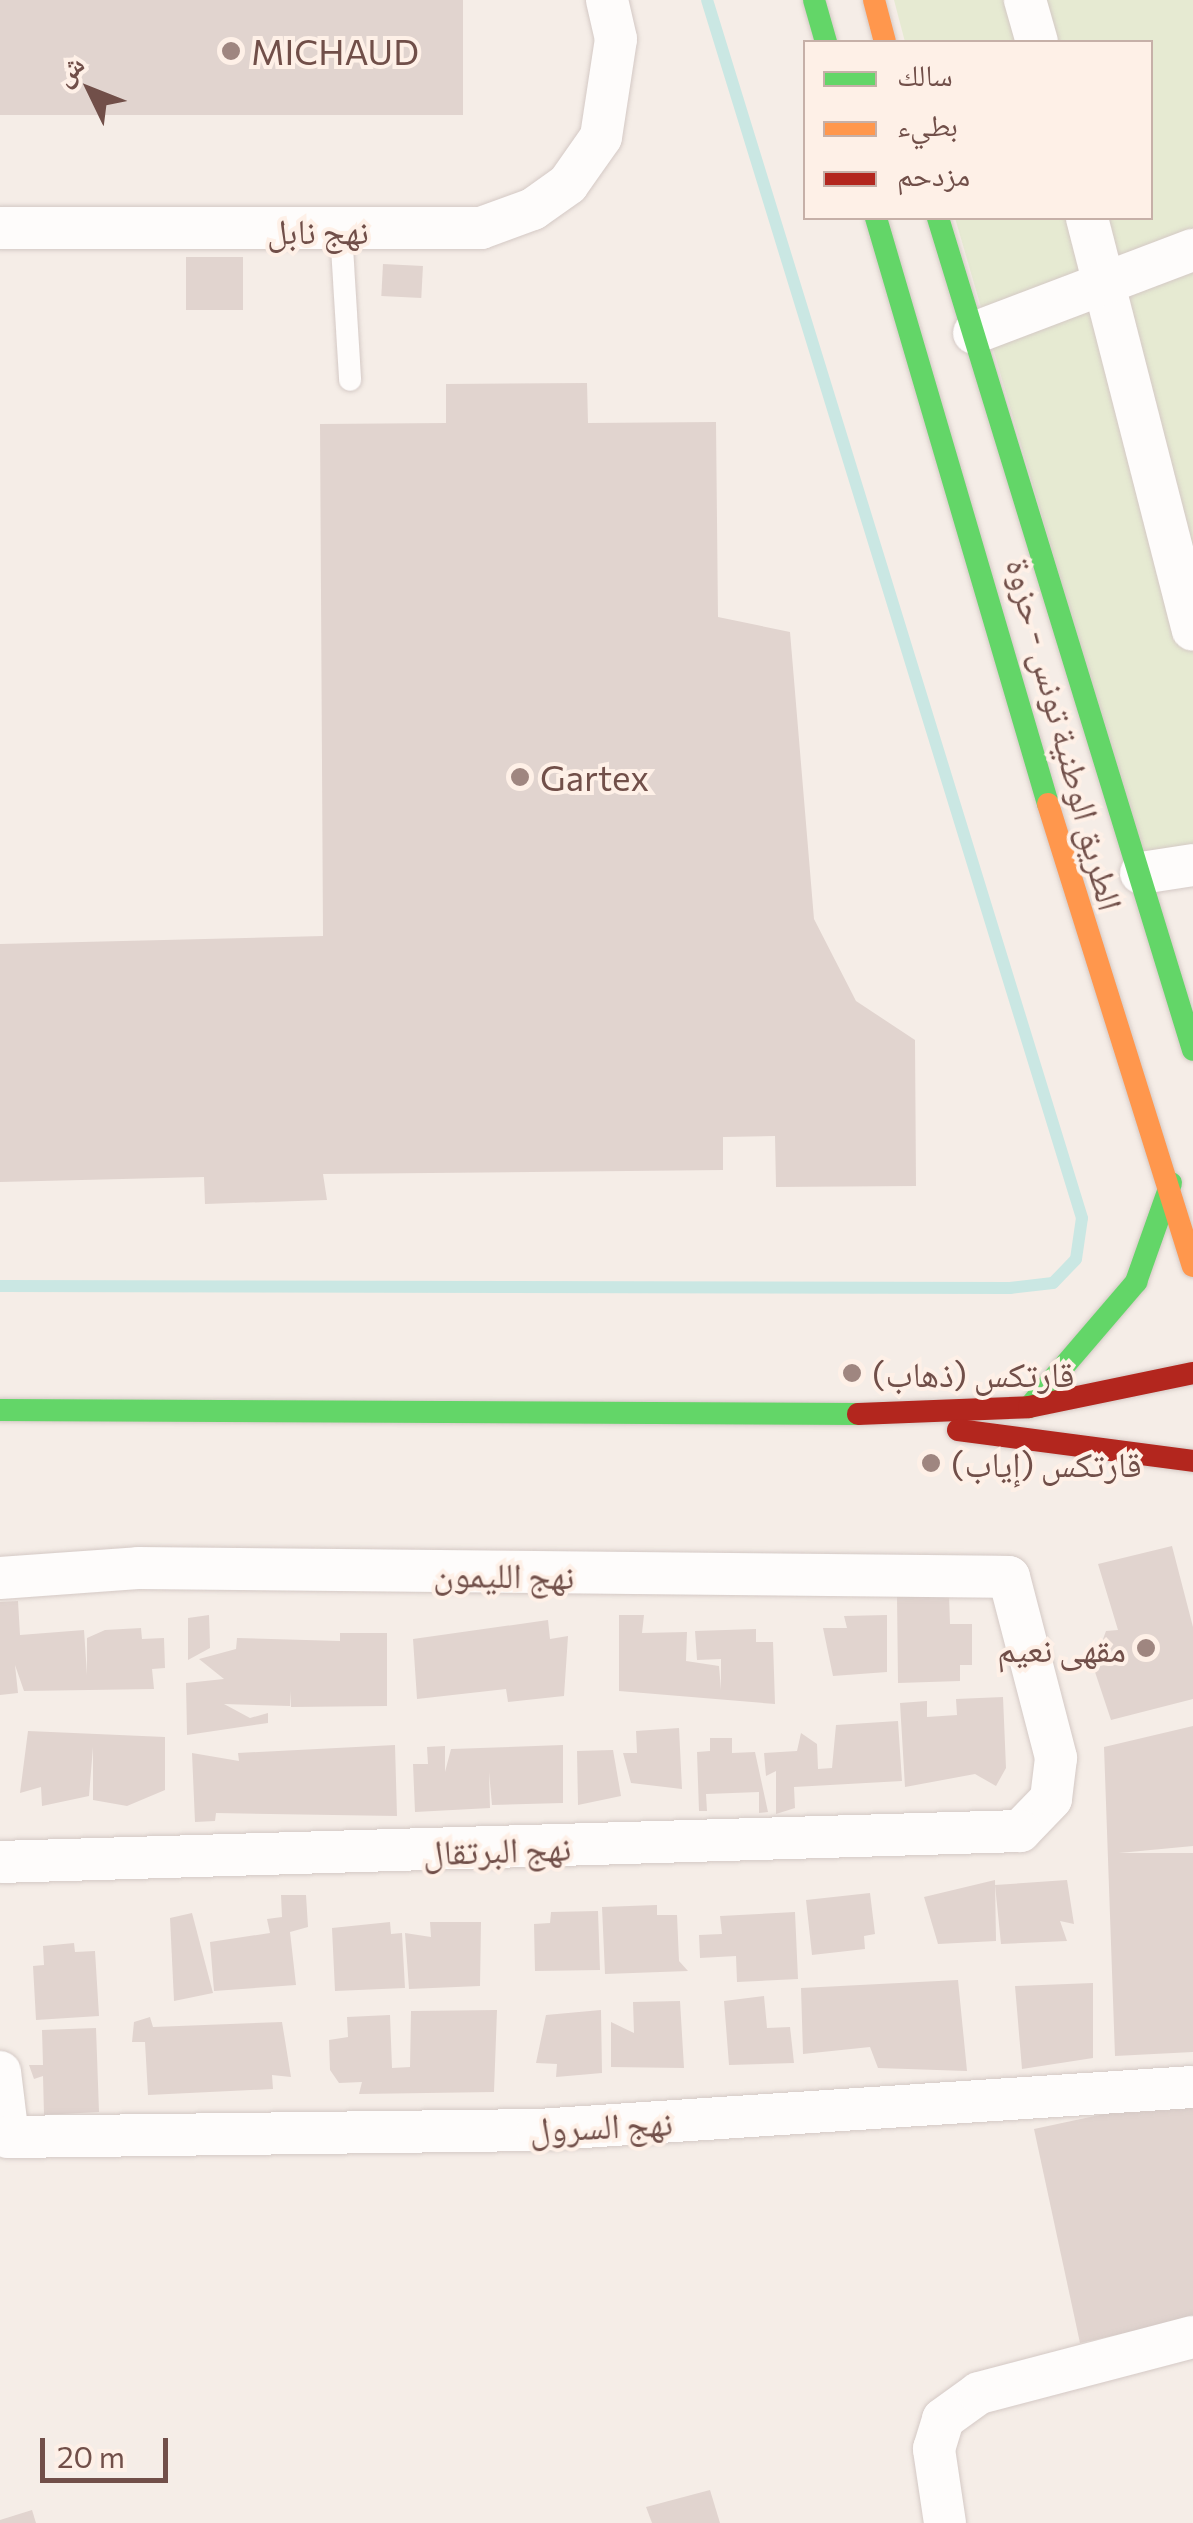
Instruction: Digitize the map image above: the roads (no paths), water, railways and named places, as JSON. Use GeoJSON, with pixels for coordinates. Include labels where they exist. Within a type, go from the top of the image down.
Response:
{"type":"FeatureCollection","features":[{"type":"Feature","properties":{"kind":"main road"},"geometry":{"type":"LineString","coordinates":[[814,0],[825,40]]}},
{"type":"Feature","properties":{"kind":"main road"},"geometry":{"type":"LineString","coordinates":[[874,0],[884,40]]}},
{"type":"Feature","properties":{"kind":"main road","name":"الطريق الوطنية تونس - حزوة"},"geometry":{"type":"LineString","coordinates":[[877,220],[972,523],[1083,930],[1171,1183],[1193,1266]]}},
{"type":"Feature","properties":{"kind":"main road","name":"الطريق الوطنية تونس - حزوة"},"geometry":{"type":"LineString","coordinates":[[939,220],[1142,873],[1193,1050]]}},
{"type":"Feature","properties":{"kind":"main road"},"geometry":{"type":"LineString","coordinates":[[1029,1407],[1098,1337],[1136,1282],[1171,1183]]}},
{"type":"Feature","properties":{"kind":"main road"},"geometry":{"type":"LineString","coordinates":[[0,1410],[882,1414],[1029,1407],[1193,1373]]}},
{"type":"Feature","properties":{"kind":"main road"},"geometry":{"type":"LineString","coordinates":[[882,1414],[1025,1444],[1193,1461]]}},
{"type":"Feature","properties":{"kind":"street","name":"نهج نابل"},"geometry":{"type":"LineString","coordinates":[[0,228],[481,228],[533,209],[568,184],[601,137],[616,38],[608,0]]}},
{"type":"Feature","properties":{"kind":"street"},"geometry":{"type":"LineString","coordinates":[[1025,0],[1036,40]]}},
{"type":"Feature","properties":{"kind":"street"},"geometry":{"type":"LineString","coordinates":[[1088,220],[1193,630]]}},
{"type":"Feature","properties":{"kind":"street"},"geometry":{"type":"LineString","coordinates":[[974,333],[1105,280],[1193,250]]}},
{"type":"Feature","properties":{"kind":"street"},"geometry":{"type":"LineString","coordinates":[[1142,873],[1193,865]]}},
{"type":"Feature","properties":{"kind":"street","name":"نهج الليمون"},"geometry":{"type":"LineString","coordinates":[[0,1578],[138,1568],[1009,1577]]}},
{"type":"Feature","properties":{"kind":"street","name":"نهج البرتقال"},"geometry":{"type":"LineString","coordinates":[[0,1862],[1020,1831],[1038,1816],[1056,1758],[1009,1577]]}},
{"type":"Feature","properties":{"kind":"street","name":"نهج السرول"},"geometry":{"type":"LineString","coordinates":[[0,2072],[8,2137],[538,2130],[1193,2086]]}},
{"type":"Feature","properties":{"kind":"street"},"geometry":{"type":"LineString","coordinates":[[945,2523],[934,2449],[943,2419],[979,2393],[1193,2337]]}},
{"type":"Feature","properties":{"kind":"lane"},"geometry":{"type":"LineString","coordinates":[[341,231],[350,380]]}},
{"type":"Feature","properties":{"kind":"waterway"},"geometry":{"type":"LineString","coordinates":[[0,1286],[1010,1288],[1053,1283],[1076,1259],[1082,1218],[707,0]]}},
{"type":"Feature","properties":{"kind":"place","name":"MICHAUD"},"geometry":{"type":"Point","coordinates":[231,51]}},
{"type":"Feature","properties":{"kind":"place","name":"Gartex"},"geometry":{"type":"Point","coordinates":[520,777]}},
{"type":"Feature","properties":{"kind":"place","name":"قارتكس (ذهاب)"},"geometry":{"type":"Point","coordinates":[852,1373]}},
{"type":"Feature","properties":{"kind":"place","name":"قارتكس (إياب)"},"geometry":{"type":"Point","coordinates":[931,1463]}},
{"type":"Feature","properties":{"kind":"place","name":"مقهى نعيم"},"geometry":{"type":"Point","coordinates":[1146,1648]}}]}
